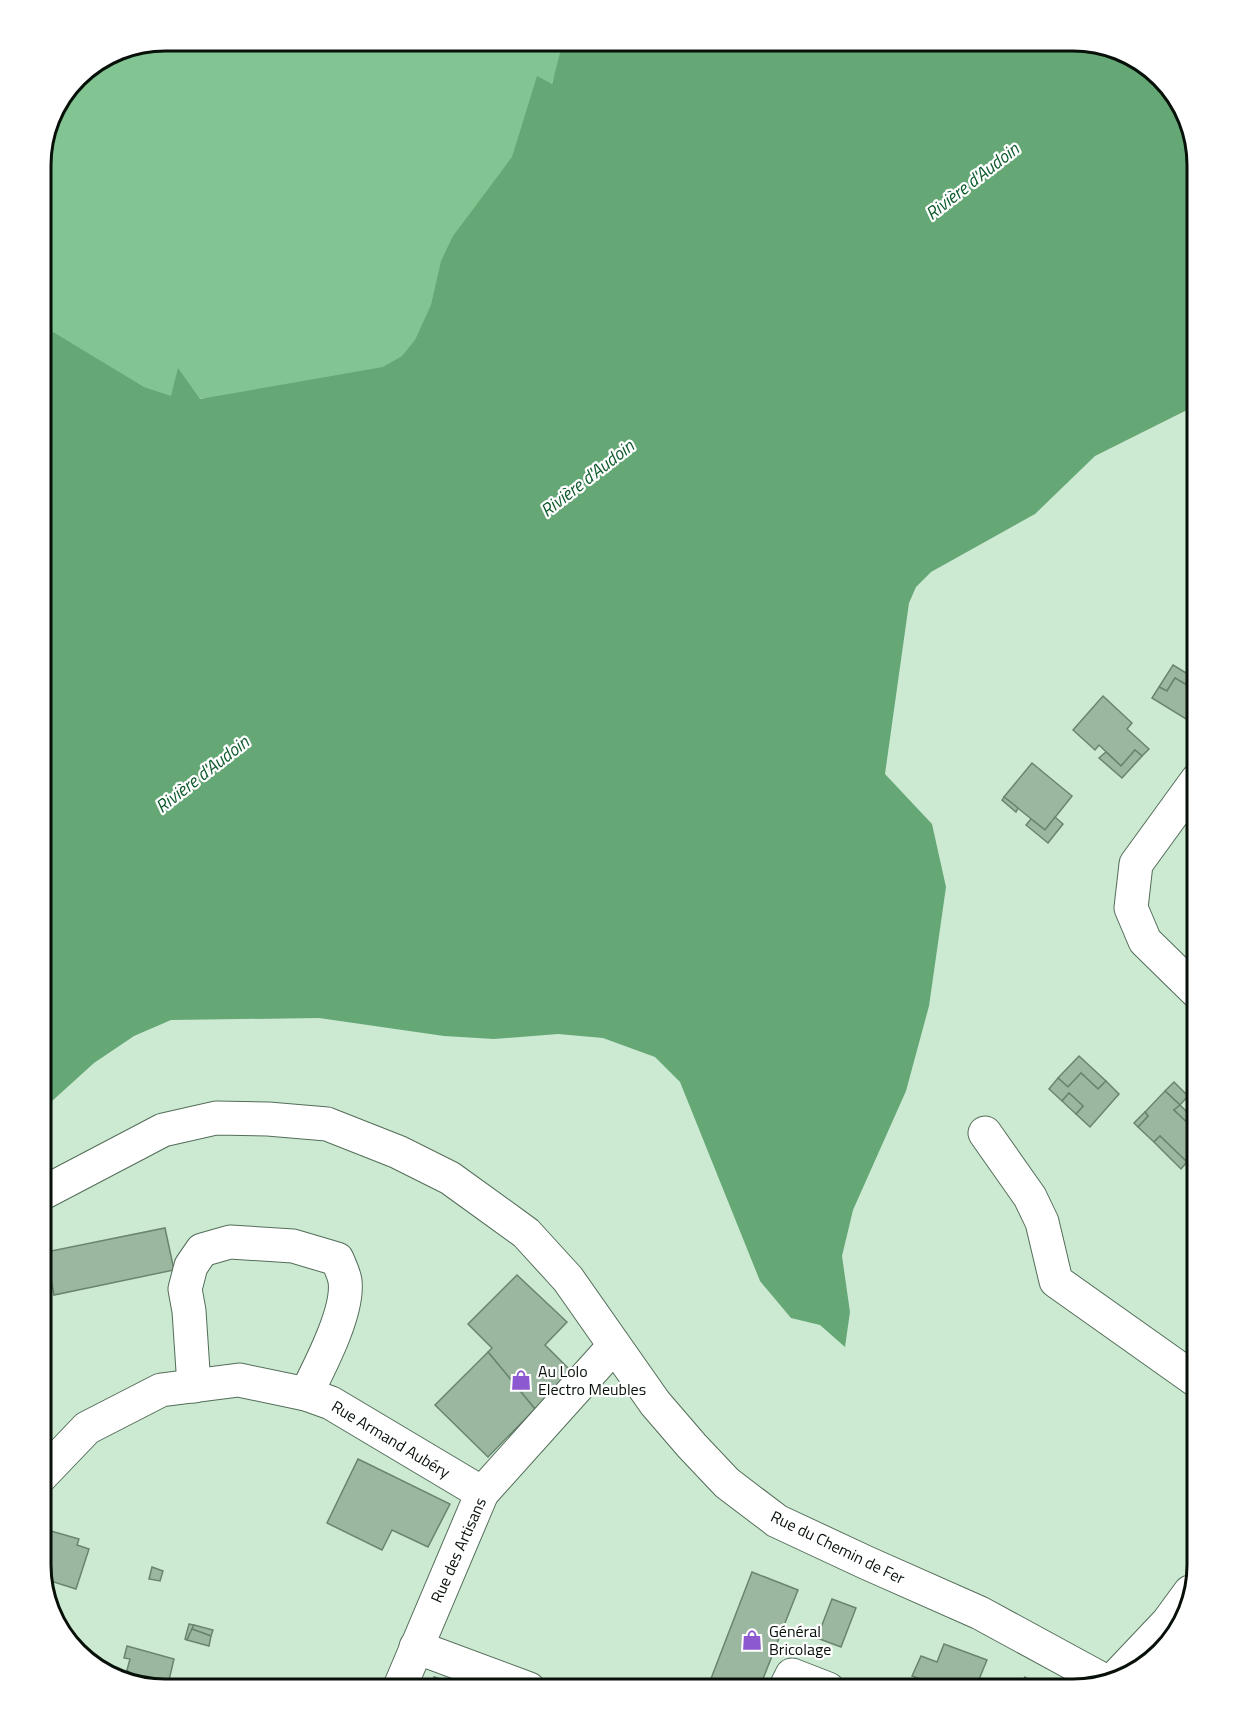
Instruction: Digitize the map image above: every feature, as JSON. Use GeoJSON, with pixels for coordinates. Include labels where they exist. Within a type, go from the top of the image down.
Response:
{"type":"FeatureCollection","features":[{"type":"Feature","properties":{"kind":"street"},"geometry":{"type":"LineString","coordinates":[[1187,794],[1136,864],[1131,908],[1145,941],[1187,983]]}},
{"type":"Feature","properties":{"kind":"street","name":"Rue du Chemin de Fer"},"geometry":{"type":"LineString","coordinates":[[51,1189],[163,1130],[216,1118],[268,1119],[327,1124],[398,1152],[450,1178],[526,1233],[568,1279],[655,1403],[692,1446],[727,1483],[777,1521],[980,1613],[1096,1676]]}},
{"type":"Feature","properties":{"kind":"street"},"geometry":{"type":"LineString","coordinates":[[985,1133],[1030,1197],[1042,1222],[1056,1281],[1187,1374]]}},
{"type":"Feature","properties":{"kind":"street"},"geometry":{"type":"LineString","coordinates":[[194,1386],[189,1311],[185,1289],[190,1266],[202,1250],[230,1242],[251,1243],[293,1246],[337,1259],[345,1280],[344,1306],[306,1394]]}},
{"type":"Feature","properties":{"kind":"street","name":"Rue des Artisans"},"geometry":{"type":"LineString","coordinates":[[403,1679],[482,1494],[614,1346]]}},
{"type":"Feature","properties":{"kind":"street","name":"Rue Armand Aubéry"},"geometry":{"type":"LineString","coordinates":[[51,1465],[87,1428],[161,1390],[239,1380],[306,1394],[331,1403],[482,1494]]}},
{"type":"Feature","properties":{"kind":"street"},"geometry":{"type":"LineString","coordinates":[[1127,1665],[1178,1608]]}},
{"type":"Feature","properties":{"kind":"street"},"geometry":{"type":"LineString","coordinates":[[416,1647],[502,1679]]}},
{"type":"Feature","properties":{"kind":"shaded area"},"geometry":{"type":"Polygon","coordinates":[[[165,51],[564,51],[543,106],[423,366],[334,395],[184,399],[106,389],[51,352],[51,157],[53,142],[63,114],[74,95],[101,70],[128,57],[165,51]]]}},
{"type":"Feature","properties":{"kind":"water","name":"Rivière d'Audoin"},"geometry":{"type":"Polygon","coordinates":[[[560,51],[1081,51],[1110,57],[1143,74],[1164,95],[1183,135],[1187,165],[1187,410],[1095,456],[1035,514],[931,572],[916,587],[909,603],[885,774],[932,824],[946,887],[929,1006],[906,1091],[853,1210],[842,1256],[850,1312],[845,1347],[820,1325],[791,1318],[760,1281],[680,1082],[655,1057],[603,1038],[558,1034],[494,1039],[444,1036],[319,1018],[171,1020],[134,1036],[94,1063],[51,1102],[51,331],[144,387],[171,396],[178,368],[200,399],[383,367],[402,356],[415,340],[431,305],[441,261],[453,236],[512,157],[537,76],[552,84],[560,51]]]}},
{"type":"Feature","properties":{"kind":"building"},"geometry":{"type":"Polygon","coordinates":[[[1173,665],[1187,674],[1187,685],[1175,678],[1167,691],[1159,687],[1173,665]]]}},
{"type":"Feature","properties":{"kind":"building"},"geometry":{"type":"Polygon","coordinates":[[[1175,678],[1187,685],[1186,719],[1152,698],[1159,687],[1167,691],[1175,678]]]}},
{"type":"Feature","properties":{"kind":"building"},"geometry":{"type":"Polygon","coordinates":[[[1103,696],[1132,723],[1127,729],[1149,749],[1142,756],[1135,750],[1121,766],[1099,745],[1095,750],[1073,730],[1103,696]]]}},
{"type":"Feature","properties":{"kind":"building"},"geometry":{"type":"Polygon","coordinates":[[[1135,750],[1142,756],[1122,778],[1099,758],[1106,752],[1121,766],[1135,750]]]}},
{"type":"Feature","properties":{"kind":"building"},"geometry":{"type":"Polygon","coordinates":[[[1032,763],[1072,796],[1045,830],[1004,797],[1032,763]]]}},
{"type":"Feature","properties":{"kind":"building"},"geometry":{"type":"Polygon","coordinates":[[[1004,797],[1018,808],[1016,812],[1002,800],[1004,797]]]}},
{"type":"Feature","properties":{"kind":"building"},"geometry":{"type":"Polygon","coordinates":[[[1055,817],[1063,824],[1048,843],[1026,825],[1031,819],[1045,830],[1055,817]]]}},
{"type":"Feature","properties":{"kind":"building"},"geometry":{"type":"Polygon","coordinates":[[[1079,1056],[1106,1081],[1098,1089],[1081,1073],[1068,1087],[1058,1078],[1079,1056]]]}},
{"type":"Feature","properties":{"kind":"building"},"geometry":{"type":"Polygon","coordinates":[[[1081,1073],[1098,1089],[1106,1081],[1119,1094],[1090,1127],[1076,1114],[1083,1106],[1069,1093],[1062,1101],[1049,1089],[1058,1078],[1068,1087],[1081,1073]]]}},
{"type":"Feature","properties":{"kind":"building"},"geometry":{"type":"Polygon","coordinates":[[[1174,1082],[1187,1097],[1180,1105],[1165,1091],[1174,1082]]]}},
{"type":"Feature","properties":{"kind":"building"},"geometry":{"type":"Polygon","coordinates":[[[1165,1091],[1180,1105],[1174,1110],[1187,1122],[1187,1162],[1160,1136],[1154,1142],[1138,1127],[1148,1116],[1145,1112],[1165,1091]]]}},
{"type":"Feature","properties":{"kind":"building"},"geometry":{"type":"Polygon","coordinates":[[[1069,1093],[1083,1106],[1076,1114],[1062,1101],[1069,1093]]]}},
{"type":"Feature","properties":{"kind":"building"},"geometry":{"type":"Polygon","coordinates":[[[1180,1105],[1187,1112],[1187,1122],[1174,1110],[1180,1105]]]}},
{"type":"Feature","properties":{"kind":"building"},"geometry":{"type":"Polygon","coordinates":[[[1145,1112],[1148,1116],[1138,1127],[1134,1123],[1145,1112]]]}},
{"type":"Feature","properties":{"kind":"building"},"geometry":{"type":"Polygon","coordinates":[[[1160,1136],[1187,1162],[1181,1169],[1154,1142],[1160,1136]]]}},
{"type":"Feature","properties":{"kind":"building"},"geometry":{"type":"Polygon","coordinates":[[[165,1228],[174,1270],[54,1295],[51,1279],[51,1251],[165,1228]]]}},
{"type":"Feature","properties":{"kind":"building"},"geometry":{"type":"Polygon","coordinates":[[[517,1275],[567,1322],[545,1345],[572,1372],[535,1409],[488,1352],[492,1348],[468,1324],[517,1275]]]}},
{"type":"Feature","properties":{"kind":"building"},"geometry":{"type":"Polygon","coordinates":[[[488,1352],[535,1409],[488,1457],[435,1405],[488,1352]]]}},
{"type":"Feature","properties":{"kind":"building"},"geometry":{"type":"Polygon","coordinates":[[[358,1459],[450,1504],[428,1547],[392,1530],[382,1550],[327,1523],[358,1459]]]}},
{"type":"Feature","properties":{"kind":"building"},"geometry":{"type":"Polygon","coordinates":[[[51,1531],[79,1539],[77,1545],[89,1549],[76,1589],[52,1582],[51,1531]]]}},
{"type":"Feature","properties":{"kind":"building"},"geometry":{"type":"Polygon","coordinates":[[[152,1567],[163,1571],[160,1581],[149,1579],[152,1567]]]}},
{"type":"Feature","properties":{"kind":"building","name":"Général Bricolage"},"geometry":{"type":"Polygon","coordinates":[[[752,1572],[798,1590],[763,1679],[711,1679],[752,1572]]]}},
{"type":"Feature","properties":{"kind":"building"},"geometry":{"type":"Polygon","coordinates":[[[832,1599],[856,1608],[841,1647],[817,1638],[832,1599]]]}},
{"type":"Feature","properties":{"kind":"building"},"geometry":{"type":"Polygon","coordinates":[[[189,1624],[194,1625],[187,1640],[185,1639],[189,1624]]]}},
{"type":"Feature","properties":{"kind":"building"},"geometry":{"type":"Polygon","coordinates":[[[194,1625],[213,1630],[211,1636],[192,1629],[194,1625]]]}},
{"type":"Feature","properties":{"kind":"building"},"geometry":{"type":"Polygon","coordinates":[[[192,1629],[211,1636],[209,1646],[187,1640],[192,1629]]]}},
{"type":"Feature","properties":{"kind":"building"},"geometry":{"type":"Polygon","coordinates":[[[944,1644],[987,1660],[979,1679],[920,1679],[912,1676],[921,1656],[937,1662],[944,1644]]]}},
{"type":"Feature","properties":{"kind":"building"},"geometry":{"type":"Polygon","coordinates":[[[127,1646],[174,1659],[169,1679],[157,1679],[130,1674],[127,1670],[130,1659],[124,1658],[127,1646]]]}},
{"type":"Feature","properties":{"kind":"place","name":"Au Lolo Electro Meubles"},"geometry":{"type":"Point","coordinates":[521,1380]}},
{"type":"Feature","properties":{"kind":"place","name":"Général Bricolage"},"geometry":{"type":"Point","coordinates":[752,1640]}}]}
